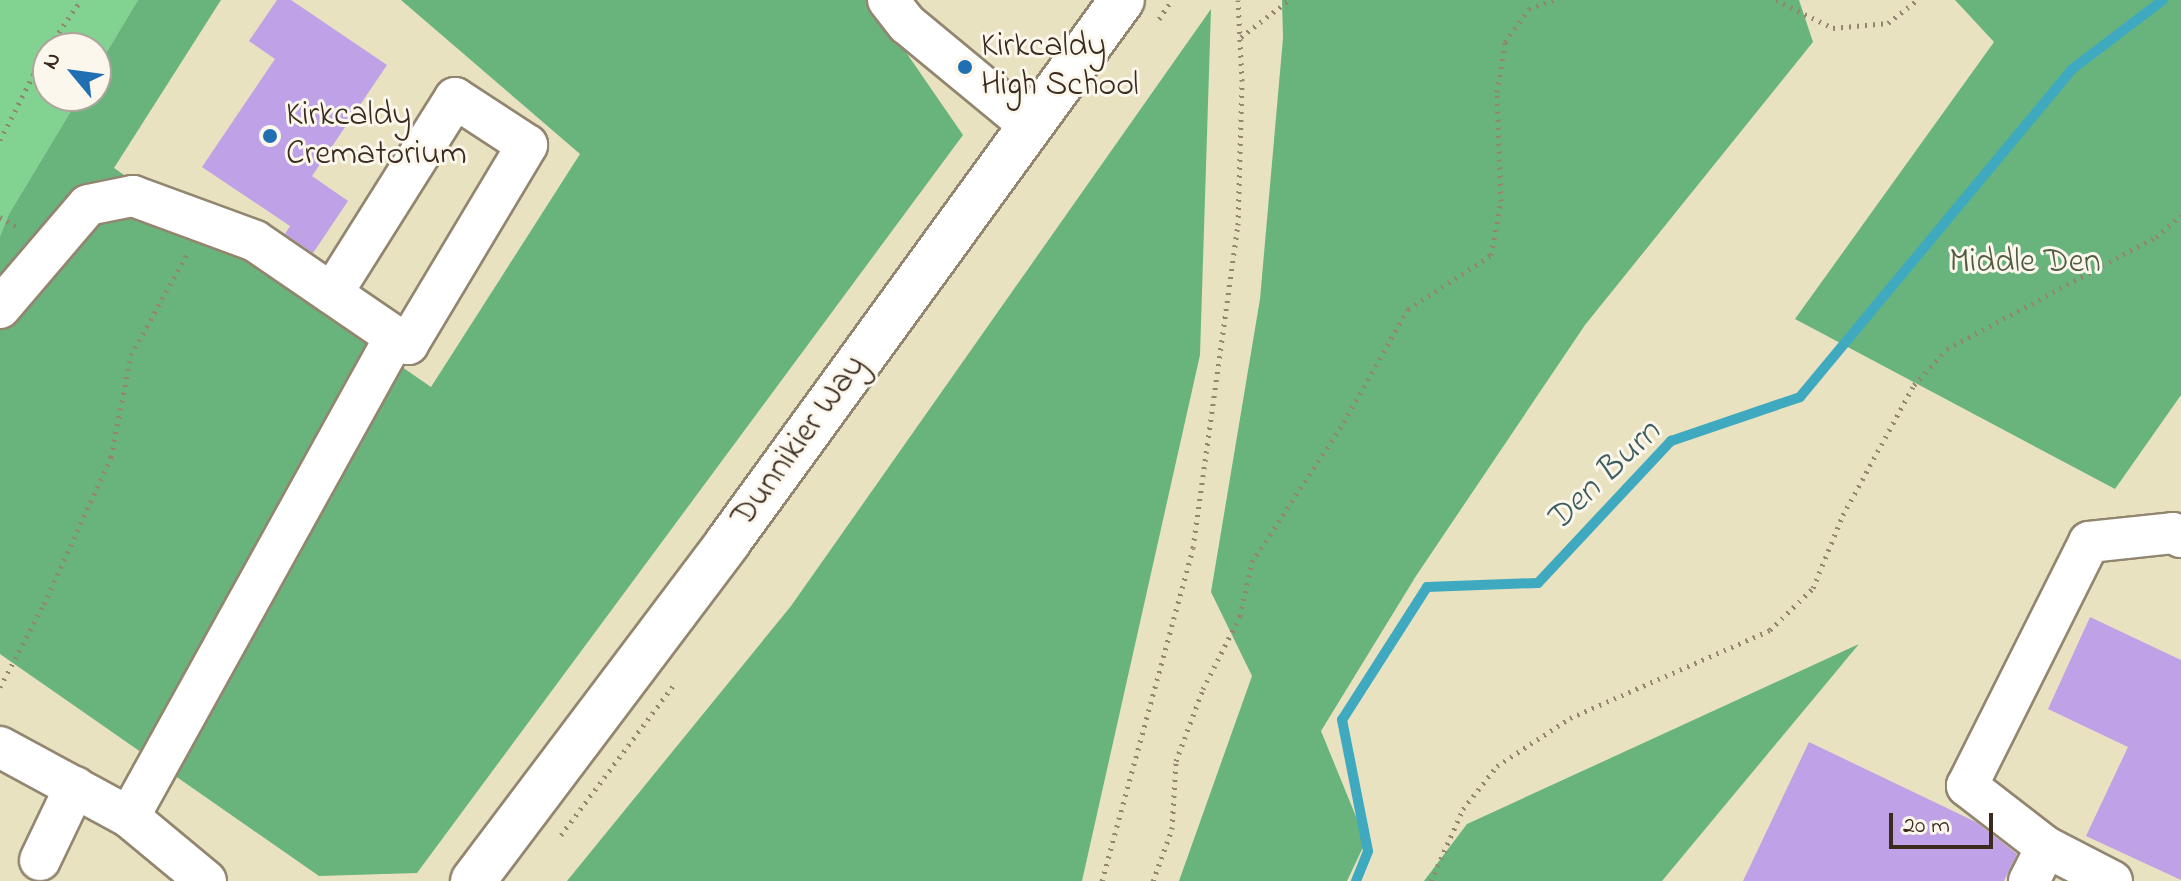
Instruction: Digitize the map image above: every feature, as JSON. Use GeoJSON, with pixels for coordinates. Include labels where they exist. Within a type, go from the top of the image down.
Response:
{"type":"FeatureCollection","features":[{"type":"Feature","properties":{"kind":"main road","name":"Dunnikier Way"},"geometry":{"type":"LineString","coordinates":[[473,881],[728,542],[1122,0]]}},
{"type":"Feature","properties":{"kind":"street"},"geometry":{"type":"LineString","coordinates":[[888,0],[907,24],[1029,125]]}},
{"type":"Feature","properties":{"kind":"street"},"geometry":{"type":"LineString","coordinates":[[0,308],[88,205],[133,196],[255,241],[395,337],[408,344],[527,145],[455,98],[332,293]]}},
{"type":"Feature","properties":{"kind":"street"},"geometry":{"type":"LineString","coordinates":[[129,817],[395,337]]}},
{"type":"Feature","properties":{"kind":"street"},"geometry":{"type":"LineString","coordinates":[[2112,881],[2037,864],[1967,786],[2089,542],[2173,533],[2181,537]]}},
{"type":"Feature","properties":{"kind":"street"},"geometry":{"type":"LineString","coordinates":[[0,747],[129,817],[206,881]]}},
{"type":"Feature","properties":{"kind":"street"},"geometry":{"type":"LineString","coordinates":[[40,860],[75,787]]}},
{"type":"Feature","properties":{"kind":"path"},"geometry":{"type":"LineString","coordinates":[[0,140],[45,52],[81,0]]}},
{"type":"Feature","properties":{"kind":"path"},"geometry":{"type":"LineString","coordinates":[[1102,881],[1193,548],[1238,225],[1238,0]]}},
{"type":"Feature","properties":{"kind":"path"},"geometry":{"type":"LineString","coordinates":[[1240,38],[1289,0]]}},
{"type":"Feature","properties":{"kind":"path"},"geometry":{"type":"LineString","coordinates":[[1153,881],[1172,829],[1176,761],[1203,689],[1240,616],[1252,562],[1344,422],[1408,309],[1491,255],[1501,201],[1497,92],[1505,42],[1529,9],[1554,0]]}},
{"type":"Feature","properties":{"kind":"path"},"geometry":{"type":"LineString","coordinates":[[1776,0],[1833,28],[1888,23],[1917,0]]}},
{"type":"Feature","properties":{"kind":"path"},"geometry":{"type":"LineString","coordinates":[[1431,881],[1463,809],[1497,766],[1570,718],[1770,630],[1813,588],[1843,515],[1914,385],[1947,349],[2156,237],[2181,215]]}},
{"type":"Feature","properties":{"kind":"path"},"geometry":{"type":"LineString","coordinates":[[0,687],[44,604],[111,457],[131,355],[205,222]]}},
{"type":"Feature","properties":{"kind":"green space"},"geometry":{"type":"Polygon","coordinates":[[[0,0],[138,0],[112,43],[112,32],[32,32],[32,112],[70,112],[9,214],[0,236],[0,0]]]}},
{"type":"Feature","properties":{"kind":"green space"},"geometry":{"type":"Polygon","coordinates":[[[138,0],[221,0],[114,168],[431,387],[580,154],[401,0],[870,0],[963,135],[417,873],[319,876],[0,654],[0,236],[9,214],[70,112],[112,112],[112,43],[138,0]]]}},
{"type":"Feature","properties":{"kind":"green space"},"geometry":{"type":"Polygon","coordinates":[[[1282,0],[1799,0],[1813,42],[1585,325],[1416,576],[1321,731],[1366,841],[1347,881],[1179,881],[1252,676],[1211,592],[1260,299],[1283,38],[1282,0]]]}},
{"type":"Feature","properties":{"kind":"green space","name":"Middle Den"},"geometry":{"type":"Polygon","coordinates":[[[1955,0],[2181,0],[2181,395],[2115,489],[1795,319],[1994,42],[1955,0]]]}},
{"type":"Feature","properties":{"kind":"green space"},"geometry":{"type":"Polygon","coordinates":[[[1211,9],[1200,355],[1082,881],[567,881],[791,606],[1211,9]]]}},
{"type":"Feature","properties":{"kind":"green space"},"geometry":{"type":"Polygon","coordinates":[[[1859,644],[1662,881],[1424,881],[1467,824],[1859,644]]]}},
{"type":"Feature","properties":{"kind":"building","name":"Kirkcaldy Crematorium"},"geometry":{"type":"Polygon","coordinates":[[[277,0],[291,0],[387,65],[312,176],[348,201],[313,253],[285,234],[290,226],[202,167],[275,59],[249,41],[277,0]]]}},
{"type":"Feature","properties":{"kind":"building"},"geometry":{"type":"Polygon","coordinates":[[[2090,617],[2181,660],[2181,880],[2086,836],[2128,747],[2048,709],[2090,617]]]}},
{"type":"Feature","properties":{"kind":"building"},"geometry":{"type":"Polygon","coordinates":[[[1809,742],[1976,822],[2017,854],[2004,881],[1743,881],[1809,742]]]}},
{"type":"Feature","properties":{"kind":"waterway","name":"Den Burn"},"geometry":{"type":"LineString","coordinates":[[1356,881],[1368,851],[1342,720],[1427,587],[1538,583],[1671,441],[1800,397],[2071,70],[2163,0]]}},
{"type":"Feature","properties":{"kind":"place","name":"Kirkcaldy High School"},"geometry":{"type":"Point","coordinates":[965,67]}},
{"type":"Feature","properties":{"kind":"place","name":"Kirkcaldy Crematorium"},"geometry":{"type":"Point","coordinates":[270,136]}}]}
